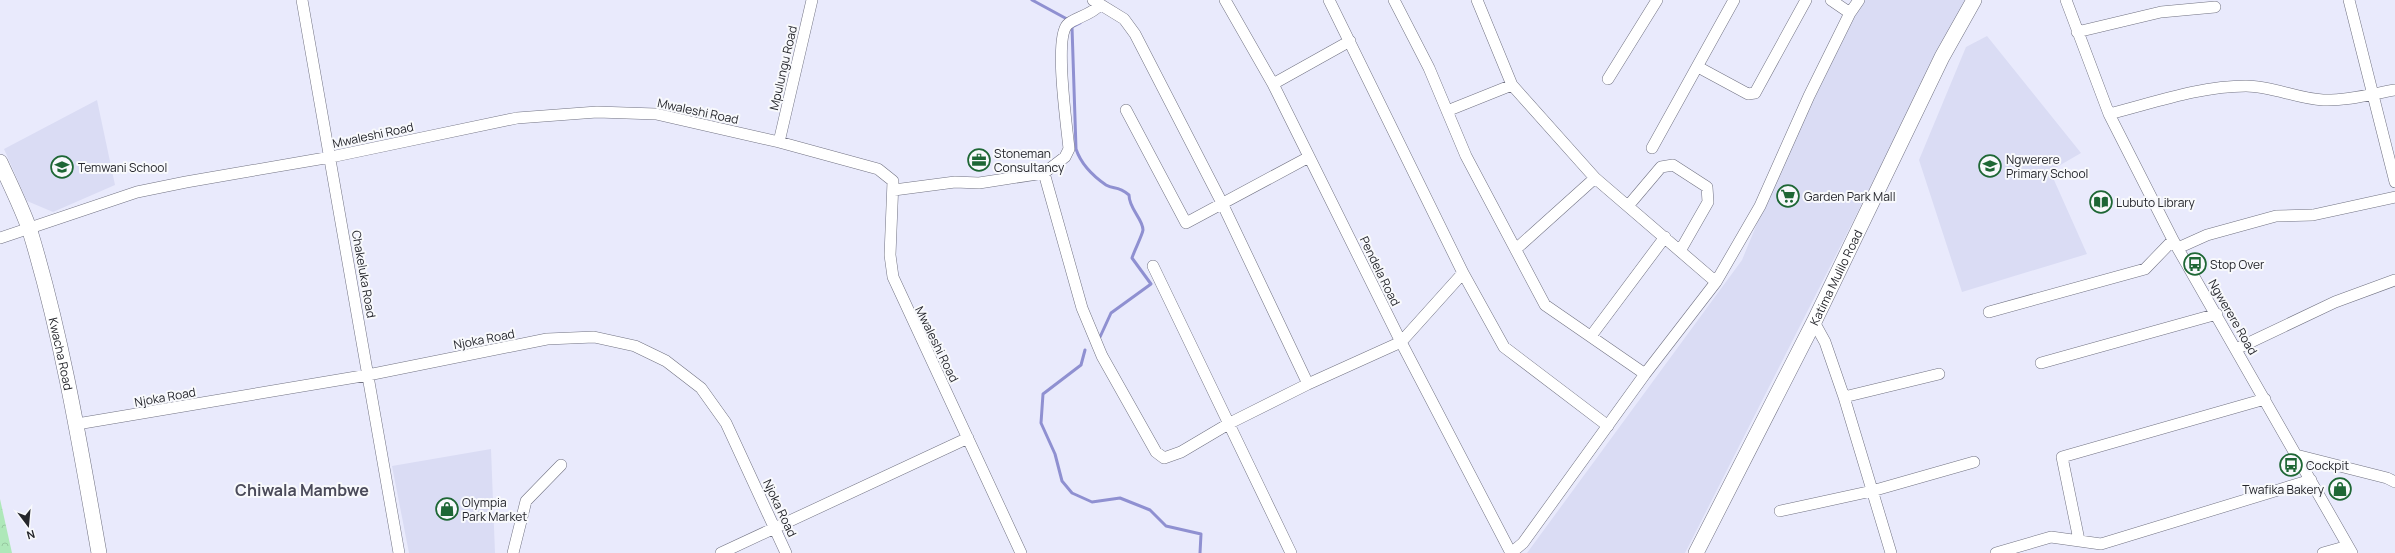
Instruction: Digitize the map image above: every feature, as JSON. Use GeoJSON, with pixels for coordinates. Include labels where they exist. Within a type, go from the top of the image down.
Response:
{"type":"FeatureCollection","features":[{"type":"Feature","properties":{"kind":"main road","name":"Katima Mulilo Road"},"geometry":{"type":"LineString","coordinates":[[1696,553],[1814,322],[1942,56],[1974,0]]}},
{"type":"Feature","properties":{"kind":"main road","name":"Kwacha Road"},"geometry":{"type":"LineString","coordinates":[[0,162],[29,230],[77,424],[99,553]]}},
{"type":"Feature","properties":{"kind":"street","name":"Chakeluka Road"},"geometry":{"type":"LineString","coordinates":[[302,0],[400,553]]}},
{"type":"Feature","properties":{"kind":"street","name":"Mpulungu Road"},"geometry":{"type":"LineString","coordinates":[[779,142],[812,0]]}},
{"type":"Feature","properties":{"kind":"street"},"geometry":{"type":"LineString","coordinates":[[1329,0],[1350,40],[1463,273],[1504,347],[1608,426]]}},
{"type":"Feature","properties":{"kind":"street"},"geometry":{"type":"LineString","coordinates":[[1394,0],[1429,68],[1466,156],[1545,305],[1645,374]]}},
{"type":"Feature","properties":{"kind":"street"},"geometry":{"type":"LineString","coordinates":[[1477,0],[1512,85],[1595,178],[1716,282]]}},
{"type":"Feature","properties":{"kind":"street"},"geometry":{"type":"LineString","coordinates":[[1608,80],[1657,0]]}},
{"type":"Feature","properties":{"kind":"street"},"geometry":{"type":"LineString","coordinates":[[1652,148],[1698,68],[1734,0]]}},
{"type":"Feature","properties":{"kind":"street"},"geometry":{"type":"LineString","coordinates":[[1698,68],[1748,94],[1756,93],[1806,0]]}},
{"type":"Feature","properties":{"kind":"street"},"geometry":{"type":"LineString","coordinates":[[1831,0],[1850,13]]}},
{"type":"Feature","properties":{"kind":"street"},"geometry":{"type":"LineString","coordinates":[[1511,553],[1523,543],[1645,374],[1716,282],[1760,206],[1850,13],[1859,0]]}},
{"type":"Feature","properties":{"kind":"street","name":"Ngwerere Road"},"geometry":{"type":"LineString","coordinates":[[2066,0],[2076,32],[2109,114],[2176,244],[2350,550]]}},
{"type":"Feature","properties":{"kind":"street"},"geometry":{"type":"LineString","coordinates":[[2349,0],[2395,182]]}},
{"type":"Feature","properties":{"kind":"street","name":"Pendela Road"},"geometry":{"type":"LineString","coordinates":[[1229,1],[1273,84],[1401,342],[1511,553]]}},
{"type":"Feature","properties":{"kind":"street"},"geometry":{"type":"LineString","coordinates":[[894,190],[955,182],[979,183],[1044,173],[1065,157],[1069,149],[1060,54],[1063,31],[1068,24],[1092,14],[1097,3],[1112,10],[1124,20],[1135,34],[1222,203],[1308,384]]}},
{"type":"Feature","properties":{"kind":"street"},"geometry":{"type":"LineString","coordinates":[[2076,32],[2161,12],[2215,7]]}},
{"type":"Feature","properties":{"kind":"street"},"geometry":{"type":"LineString","coordinates":[[1273,84],[1350,40]]}},
{"type":"Feature","properties":{"kind":"street"},"geometry":{"type":"LineString","coordinates":[[1447,111],[1512,85]]}},
{"type":"Feature","properties":{"kind":"street"},"geometry":{"type":"LineString","coordinates":[[2109,114],[2210,89],[2246,86],[2283,90],[2322,100],[2395,90]]}},
{"type":"Feature","properties":{"kind":"street"},"geometry":{"type":"LineString","coordinates":[[1126,110],[1186,223],[1309,157]]}},
{"type":"Feature","properties":{"kind":"street","name":"Mwaleshi Road"},"geometry":{"type":"LineString","coordinates":[[0,238],[29,230],[137,192],[331,157],[517,118],[597,112],[656,114],[779,142],[878,169],[893,180],[894,190],[890,255],[892,277],[1021,553]]}},
{"type":"Feature","properties":{"kind":"street"},"geometry":{"type":"LineString","coordinates":[[1628,206],[1660,167],[1668,165],[1673,165],[1707,187],[1708,202],[1680,251]]}},
{"type":"Feature","properties":{"kind":"street"},"geometry":{"type":"LineString","coordinates":[[1044,173],[1082,308],[1102,356],[1156,452],[1164,458],[1181,452],[1230,423],[1308,384],[1401,342],[1463,273]]}},
{"type":"Feature","properties":{"kind":"street"},"geometry":{"type":"LineString","coordinates":[[1516,249],[1595,178]]}},
{"type":"Feature","properties":{"kind":"street"},"geometry":{"type":"LineString","coordinates":[[1989,312],[2145,269],[2176,244],[2207,235],[2276,216],[2313,215],[2395,197]]}},
{"type":"Feature","properties":{"kind":"street"},"geometry":{"type":"LineString","coordinates":[[1591,336],[1665,237]]}},
{"type":"Feature","properties":{"kind":"street"},"geometry":{"type":"LineString","coordinates":[[1153,266],[1230,423],[1291,553]]}},
{"type":"Feature","properties":{"kind":"street"},"geometry":{"type":"LineString","coordinates":[[2236,349],[2335,302],[2395,280]]}},
{"type":"Feature","properties":{"kind":"street"},"geometry":{"type":"LineString","coordinates":[[2041,363],[2217,314]]}},
{"type":"Feature","properties":{"kind":"street"},"geometry":{"type":"LineString","coordinates":[[1814,322],[1825,342],[1844,397],[1891,553]]}},
{"type":"Feature","properties":{"kind":"street","name":"Njoka Road"},"geometry":{"type":"LineString","coordinates":[[77,424],[368,375],[547,340],[594,337],[635,346],[666,361],[701,388],[726,424],[786,553]]}},
{"type":"Feature","properties":{"kind":"street"},"geometry":{"type":"LineString","coordinates":[[1844,397],[1939,374]]}},
{"type":"Feature","properties":{"kind":"street"},"geometry":{"type":"LineString","coordinates":[[2079,540],[2062,457],[2265,399]]}},
{"type":"Feature","properties":{"kind":"street"},"geometry":{"type":"LineString","coordinates":[[721,553],[774,527],[968,438]]}},
{"type":"Feature","properties":{"kind":"street"},"geometry":{"type":"LineString","coordinates":[[2296,455],[2387,478],[2395,482]]}},
{"type":"Feature","properties":{"kind":"street"},"geometry":{"type":"LineString","coordinates":[[1780,511],[1872,491],[1974,462]]}},
{"type":"Feature","properties":{"kind":"street"},"geometry":{"type":"LineString","coordinates":[[513,553],[526,501],[561,465]]}},
{"type":"Feature","properties":{"kind":"street"},"geometry":{"type":"LineString","coordinates":[[1996,553],[2051,537],[2101,544],[2311,480]]}},
{"type":"Feature","properties":{"kind":"street"},"geometry":{"type":"LineString","coordinates":[[2323,553],[2350,550]]}},
{"type":"Feature","properties":{"kind":"shaded area"},"geometry":{"type":"Polygon","coordinates":[[[1865,0],[1965,0],[1685,553],[1527,553],[1742,260],[1778,173],[1856,14],[1865,0]]]}},
{"type":"Feature","properties":{"kind":"shaded area","name":"Ngwerere Primary School"},"geometry":{"type":"Polygon","coordinates":[[[1987,36],[2081,153],[2050,171],[2087,254],[1962,292],[1919,160],[1966,47],[1987,36]]]}},
{"type":"Feature","properties":{"kind":"shaded area","name":"Temwani School"},"geometry":{"type":"Polygon","coordinates":[[[97,100],[115,185],[53,212],[27,201],[4,149],[97,100]]]}},
{"type":"Feature","properties":{"kind":"shaded area","name":"Olympia Park Market"},"geometry":{"type":"Polygon","coordinates":[[[491,449],[495,553],[409,553],[392,466],[491,449]]]}},
{"type":"Feature","properties":{"kind":"green space"},"geometry":{"type":"Polygon","coordinates":[[[0,499],[12,553],[0,553],[0,499]]]}},
{"type":"Feature","properties":{"kind":"waterway"},"geometry":{"type":"LineString","coordinates":[[1032,0],[1067,19]]}},
{"type":"Feature","properties":{"kind":"waterway"},"geometry":{"type":"LineString","coordinates":[[1080,23],[1072,27],[1076,149],[1084,165],[1097,178],[1106,185],[1119,189],[1129,195],[1131,205],[1141,222],[1143,230],[1132,258],[1151,284],[1111,313],[1100,337]]}},
{"type":"Feature","properties":{"kind":"waterway"},"geometry":{"type":"LineString","coordinates":[[1085,350],[1081,365],[1043,394],[1041,423],[1055,454],[1062,481],[1072,493],[1092,502],[1120,498],[1150,510],[1166,526],[1201,534],[1200,553]]}},
{"type":"Feature","properties":{"kind":"place","name":"Stoneman Consultancy"},"geometry":{"type":"Point","coordinates":[979,160]}},
{"type":"Feature","properties":{"kind":"place","name":"Ngwerere Primary School"},"geometry":{"type":"Point","coordinates":[1990,166]}},
{"type":"Feature","properties":{"kind":"place","name":"Temwani School"},"geometry":{"type":"Point","coordinates":[62,167]}},
{"type":"Feature","properties":{"kind":"place","name":"Garden Park Mall"},"geometry":{"type":"Point","coordinates":[1788,196]}},
{"type":"Feature","properties":{"kind":"place","name":"Lubuto Library"},"geometry":{"type":"Point","coordinates":[2101,202]}},
{"type":"Feature","properties":{"kind":"place","name":"Stop Over"},"geometry":{"type":"Point","coordinates":[2195,264]}},
{"type":"Feature","properties":{"kind":"place","name":"Cockpit"},"geometry":{"type":"Point","coordinates":[2291,465]}},
{"type":"Feature","properties":{"kind":"place","name":"Twafika Bakery"},"geometry":{"type":"Point","coordinates":[2340,489]}},
{"type":"Feature","properties":{"kind":"place","name":"Olympia Park Market"},"geometry":{"type":"Point","coordinates":[447,509]}},
{"type":"Feature","properties":{"kind":"district","name":"Chiwala Mambwe"},"geometry":{"type":"Point","coordinates":[302,490]}}]}
